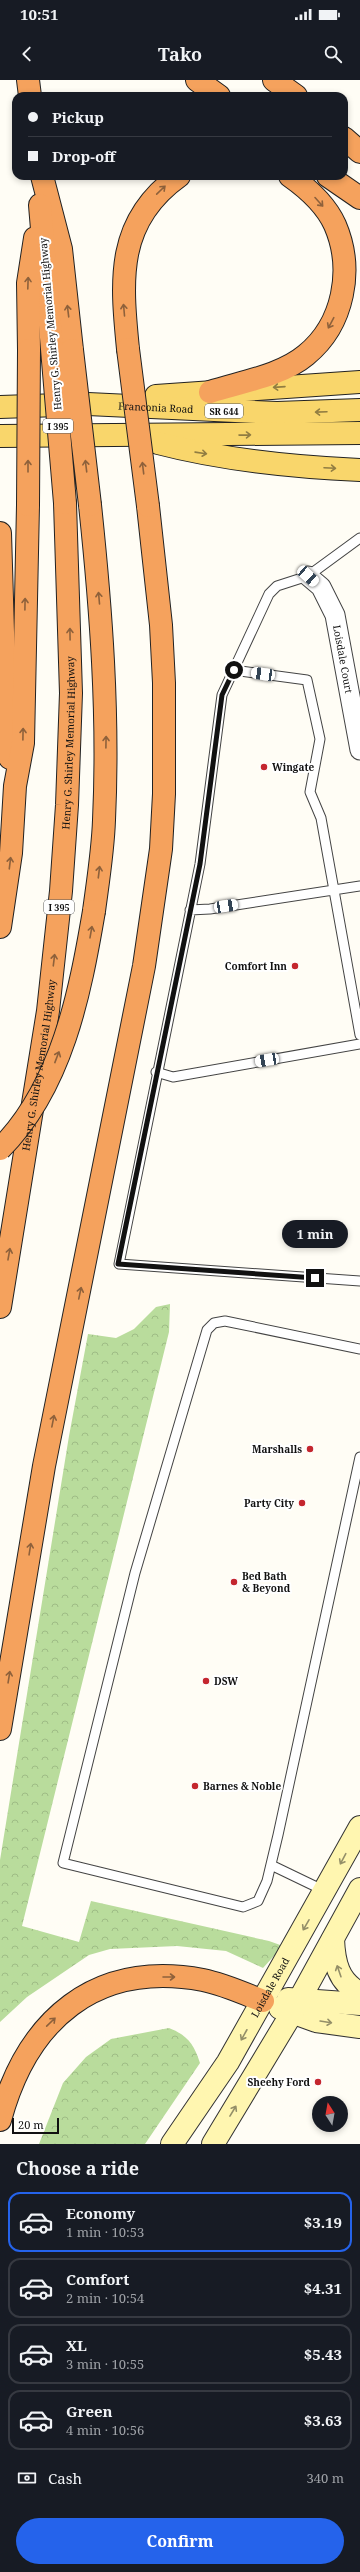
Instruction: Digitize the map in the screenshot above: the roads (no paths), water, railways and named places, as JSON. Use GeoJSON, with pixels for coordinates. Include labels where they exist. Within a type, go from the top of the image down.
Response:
{"type":"FeatureCollection","features":[{"type":"Feature","properties":{"kind":"highway"},"geometry":{"type":"LineString","coordinates":[[28,80],[30,92]]}},
{"type":"Feature","properties":{"kind":"highway"},"geometry":{"type":"LineString","coordinates":[[197,80],[214,92]]}},
{"type":"Feature","properties":{"kind":"highway"},"geometry":{"type":"LineString","coordinates":[[274,80],[290,92]]}},
{"type":"Feature","properties":{"kind":"highway"},"geometry":{"type":"LineString","coordinates":[[348,142],[360,152]]}},
{"type":"Feature","properties":{"kind":"highway","name":"Henry G. Shirley Memorial Highway"},"geometry":{"type":"LineString","coordinates":[[0,1306],[48,1011],[61,891],[67,805],[71,693],[62,349],[40,211],[37,180]]}},
{"type":"Feature","properties":{"kind":"highway"},"geometry":{"type":"LineString","coordinates":[[0,1149],[26,1119],[54,1066],[76,1000],[94,910],[104,821],[106,720],[101,613],[90,505],[62,349],[61,249],[43,180]]}},
{"type":"Feature","properties":{"kind":"highway"},"geometry":{"type":"LineString","coordinates":[[0,1729],[44,1466],[144,966],[160,856],[164,794],[164,683],[161,625],[123,300],[127,249],[135,225],[146,205],[163,188],[174,180]]}},
{"type":"Feature","properties":{"kind":"highway"},"geometry":{"type":"LineString","coordinates":[[210,392],[291,365],[317,346],[339,308],[344,280],[344,264],[334,224],[322,206],[294,180]]}},
{"type":"Feature","properties":{"kind":"highway"},"geometry":{"type":"LineString","coordinates":[[334,180],[360,198]]}},
{"type":"Feature","properties":{"kind":"highway"},"geometry":{"type":"LineString","coordinates":[[0,927],[5,902],[15,786],[23,743],[28,505],[28,282],[40,211]]}},
{"type":"Feature","properties":{"kind":"highway"},"geometry":{"type":"LineString","coordinates":[[0,533],[5,698],[10,768],[15,786]]}},
{"type":"Feature","properties":{"kind":"highway"},"geometry":{"type":"LineString","coordinates":[[0,2120],[14,2076],[38,2035],[55,2018],[89,1993],[107,1985],[128,1980],[146,1977],[178,1977],[203,1980],[263,2001]]}},
{"type":"Feature","properties":{"kind":"main road"},"geometry":{"type":"LineString","coordinates":[[88,404],[210,392],[360,382]]}},
{"type":"Feature","properties":{"kind":"main road","name":"Franconia Road"},"geometry":{"type":"LineString","coordinates":[[0,407],[88,404],[277,413],[360,410]]}},
{"type":"Feature","properties":{"kind":"main road"},"geometry":{"type":"LineString","coordinates":[[0,436],[360,433]]}},
{"type":"Feature","properties":{"kind":"main road"},"geometry":{"type":"LineString","coordinates":[[122,434],[188,451],[326,468],[360,470]]}},
{"type":"Feature","properties":{"kind":"main road","name":"Loisdale Road"},"geometry":{"type":"LineString","coordinates":[[172,2144],[228,2062],[360,1826]]}},
{"type":"Feature","properties":{"kind":"main road"},"geometry":{"type":"LineString","coordinates":[[213,2144],[296,2006],[360,1889]]}},
{"type":"Feature","properties":{"kind":"main road"},"geometry":{"type":"LineString","coordinates":[[333,1939],[340,1975],[352,1989],[360,1993]]}},
{"type":"Feature","properties":{"kind":"main road"},"geometry":{"type":"LineString","coordinates":[[263,2001],[296,2006],[360,2004]]}},
{"type":"Feature","properties":{"kind":"main road"},"geometry":{"type":"LineString","coordinates":[[296,2006],[316,2021],[360,2027]]}},
{"type":"Feature","properties":{"kind":"street","name":"Loisdale Court"},"geometry":{"type":"LineString","coordinates":[[308,576],[321,587],[335,615],[360,750]]}},
{"type":"Feature","properties":{"kind":"lane"},"geometry":{"type":"LineString","coordinates":[[360,538],[308,576],[277,586],[269,594],[222,695],[200,864],[156,1072],[118,1264],[360,1281]]}},
{"type":"Feature","properties":{"kind":"lane"},"geometry":{"type":"LineString","coordinates":[[234,670],[307,680],[320,739],[310,792],[322,818],[360,1035]]}},
{"type":"Feature","properties":{"kind":"lane"},"geometry":{"type":"LineString","coordinates":[[190,910],[210,909],[360,886]]}},
{"type":"Feature","properties":{"kind":"lane"},"geometry":{"type":"LineString","coordinates":[[156,1072],[173,1077],[360,1044]]}},
{"type":"Feature","properties":{"kind":"lane"},"geometry":{"type":"LineString","coordinates":[[360,1349],[225,1322],[214,1323],[207,1330],[135,1573],[63,1863],[243,1907],[258,1901],[267,1881],[271,1865],[360,1457]]}},
{"type":"Feature","properties":{"kind":"lane"},"geometry":{"type":"LineString","coordinates":[[271,1865],[325,1891]]}},
{"type":"Feature","properties":{"kind":"place","name":"Wingate"},"geometry":{"type":"Point","coordinates":[264,767]}},
{"type":"Feature","properties":{"kind":"place","name":"Comfort Inn"},"geometry":{"type":"Point","coordinates":[295,966]}},
{"type":"Feature","properties":{"kind":"place","name":"Marshalls"},"geometry":{"type":"Point","coordinates":[310,1449]}},
{"type":"Feature","properties":{"kind":"place","name":"Party City"},"geometry":{"type":"Point","coordinates":[302,1503]}},
{"type":"Feature","properties":{"kind":"place","name":"Bed Bath & Beyond"},"geometry":{"type":"Point","coordinates":[234,1582]}},
{"type":"Feature","properties":{"kind":"place","name":"DSW"},"geometry":{"type":"Point","coordinates":[206,1681]}},
{"type":"Feature","properties":{"kind":"place","name":"Barnes & Noble"},"geometry":{"type":"Point","coordinates":[195,1786]}},
{"type":"Feature","properties":{"kind":"place","name":"Sheehy Ford"},"geometry":{"type":"Point","coordinates":[318,2082]}}]}
